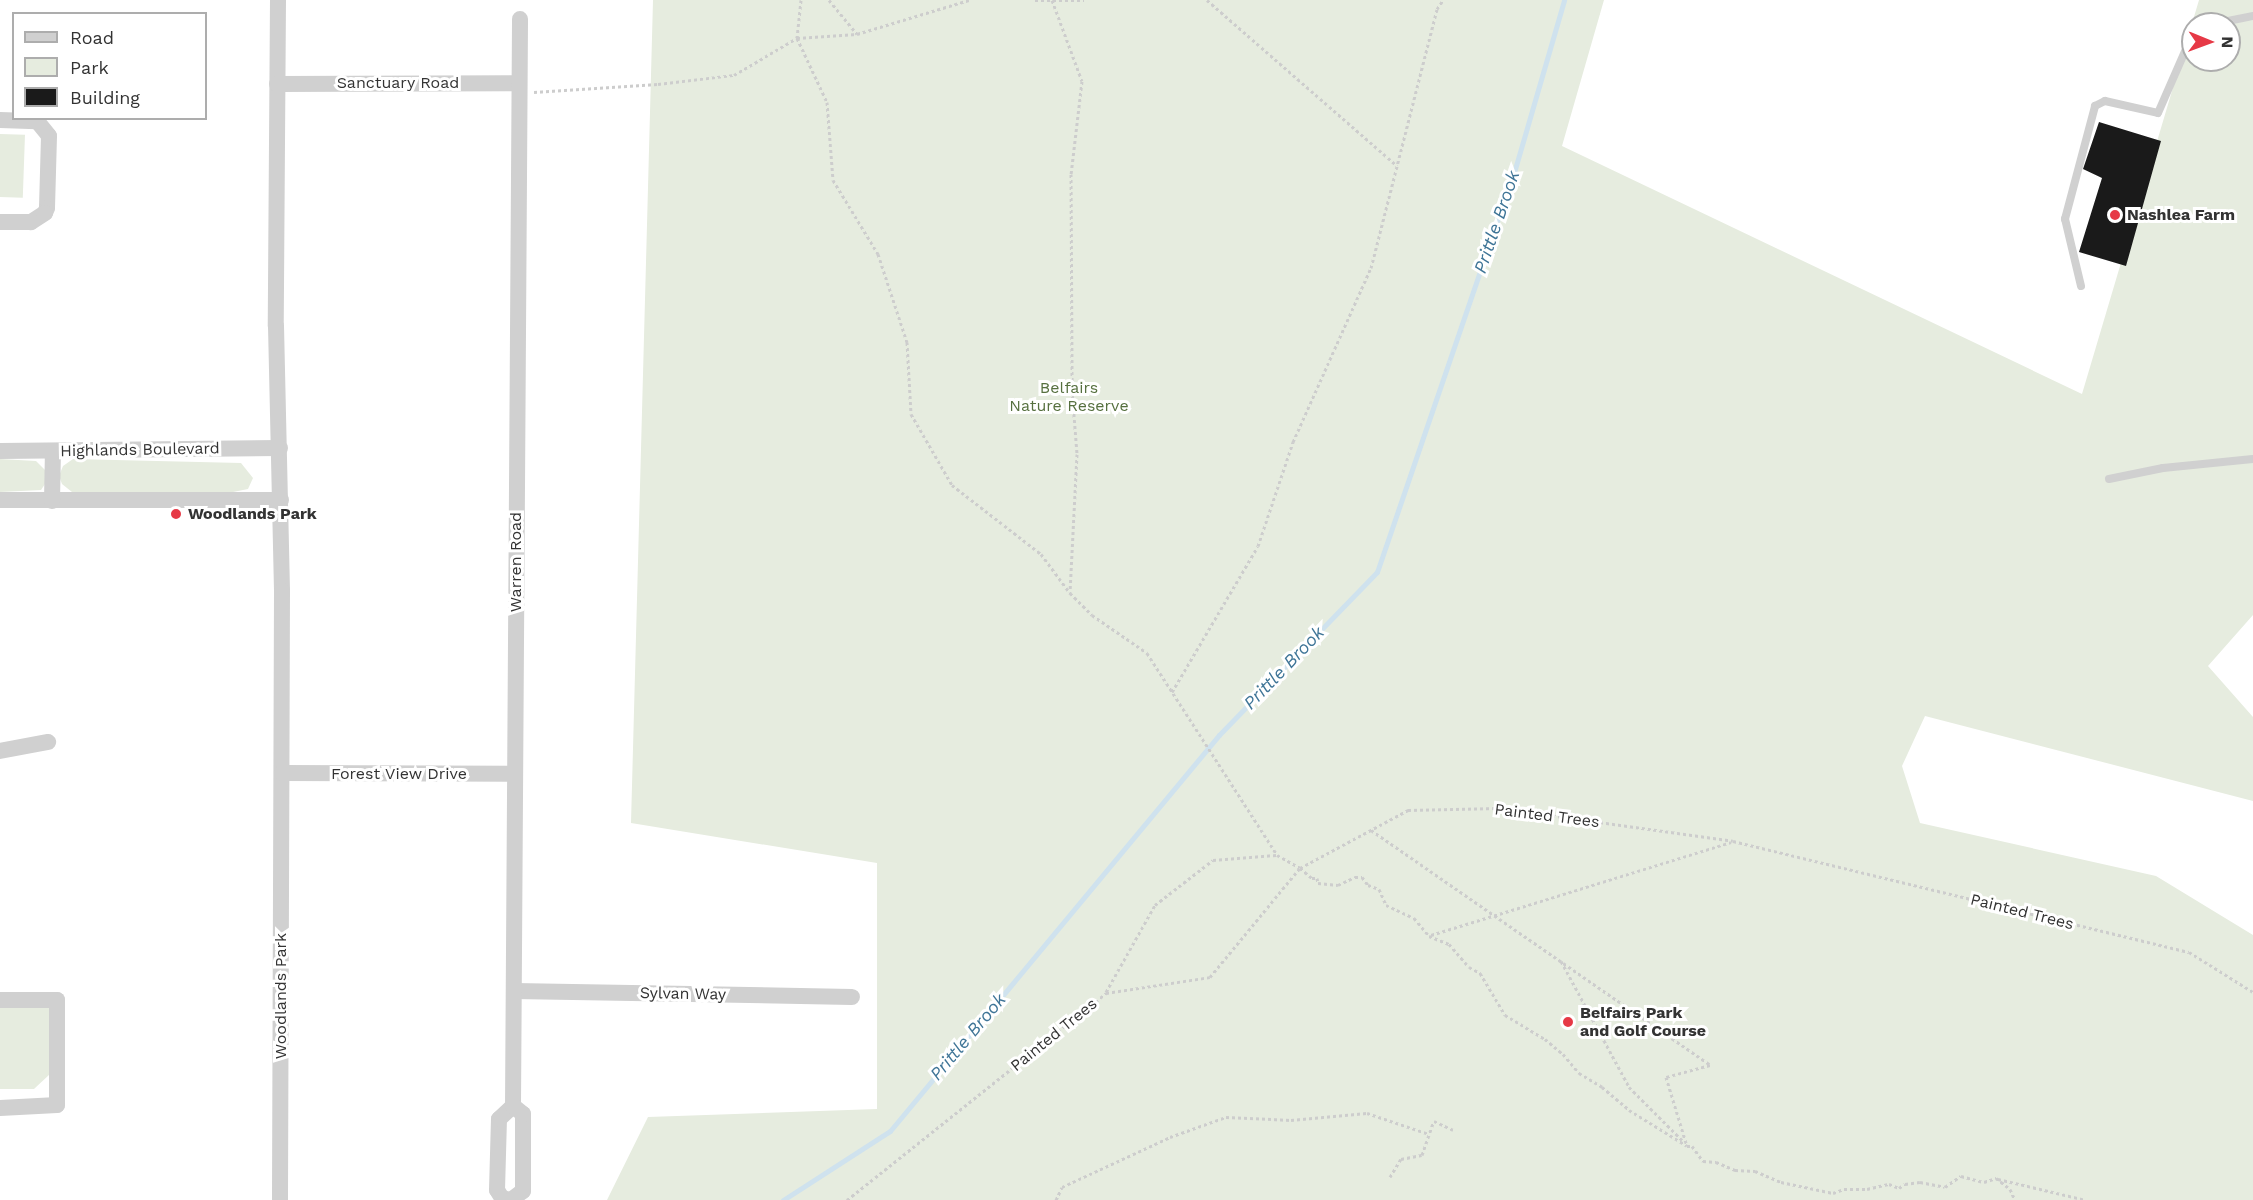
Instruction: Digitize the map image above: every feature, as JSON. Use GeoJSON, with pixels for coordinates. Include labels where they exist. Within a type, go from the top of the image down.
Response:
{"type":"FeatureCollection","features":[{"type":"Feature","properties":{"kind":"street","name":"Woodlands Park"},"geometry":{"type":"LineString","coordinates":[[278,0],[276,326],[281,500],[282,773],[280,1200]]}},
{"type":"Feature","properties":{"kind":"street","name":"Warren Road"},"geometry":{"type":"LineString","coordinates":[[513,1106],[523,1114],[523,1191],[511,1200],[502,1198],[497,1191],[499,1119],[513,1106],[520,19]]}},
{"type":"Feature","properties":{"kind":"street","name":"Sanctuary Road"},"geometry":{"type":"LineString","coordinates":[[277,84],[519,88]]}},
{"type":"Feature","properties":{"kind":"street"},"geometry":{"type":"LineString","coordinates":[[0,120],[37,121],[49,136],[45,213],[31,222],[0,222]]}},
{"type":"Feature","properties":{"kind":"street","name":"Highlands Boulevard"},"geometry":{"type":"LineString","coordinates":[[0,451],[280,448]]}},
{"type":"Feature","properties":{"kind":"street"},"geometry":{"type":"LineString","coordinates":[[52,501],[53,451]]}},
{"type":"Feature","properties":{"kind":"street"},"geometry":{"type":"LineString","coordinates":[[0,500],[281,500]]}},
{"type":"Feature","properties":{"kind":"street"},"geometry":{"type":"LineString","coordinates":[[0,751],[48,742]]}},
{"type":"Feature","properties":{"kind":"street","name":"Forest View Drive"},"geometry":{"type":"LineString","coordinates":[[282,773],[515,774]]}},
{"type":"Feature","properties":{"kind":"street","name":"Sylvan Way"},"geometry":{"type":"LineString","coordinates":[[514,991],[852,997]]}},
{"type":"Feature","properties":{"kind":"street"},"geometry":{"type":"LineString","coordinates":[[0,1000],[57,1000],[57,1105],[0,1108]]}},
{"type":"Feature","properties":{"kind":"lane"},"geometry":{"type":"LineString","coordinates":[[2081,286],[2065,219],[2095,106],[2105,100],[2158,113],[2181,60]]}},
{"type":"Feature","properties":{"kind":"lane"},"geometry":{"type":"LineString","coordinates":[[2109,479],[2163,468],[2253,459]]}},
{"type":"Feature","properties":{"kind":"path"},"geometry":{"type":"LineString","coordinates":[[801,0],[796,38],[827,102],[833,180],[878,254],[907,342],[911,414],[952,485],[1041,554],[1070,593],[1092,615],[1147,653],[1276,855],[1300,868],[1312,878],[1317,878],[1318,883],[1338,885],[1355,877],[1362,877],[1368,885],[1379,888],[1386,905],[1414,918],[1430,936],[1449,944],[1469,967],[1480,973],[1505,1016],[1545,1039],[1563,1054],[1579,1073],[1602,1087],[1629,1110],[1687,1146],[1692,1146],[1703,1161],[1716,1162],[1735,1170],[1755,1171],[1781,1182],[1833,1193],[1844,1189],[1867,1189],[1889,1184],[1899,1188],[1905,1184],[1920,1182],[1945,1187],[1960,1176],[1970,1176],[1984,1182],[1996,1178],[2086,1200]]}},
{"type":"Feature","properties":{"kind":"path"},"geometry":{"type":"LineString","coordinates":[[829,0],[857,34]]}},
{"type":"Feature","properties":{"kind":"path"},"geometry":{"type":"LineString","coordinates":[[519,88],[658,84],[734,75],[796,38],[857,34],[969,0]]}},
{"type":"Feature","properties":{"kind":"path"},"geometry":{"type":"LineString","coordinates":[[1035,0],[1084,0]]}},
{"type":"Feature","properties":{"kind":"path"},"geometry":{"type":"LineString","coordinates":[[1207,0],[1397,166]]}},
{"type":"Feature","properties":{"kind":"path"},"geometry":{"type":"LineString","coordinates":[[1172,692],[1258,546],[1293,442],[1371,268],[1437,9],[1443,0]]}},
{"type":"Feature","properties":{"kind":"path"},"geometry":{"type":"LineString","coordinates":[[1051,1],[1082,81],[1071,174],[1072,390],[1077,454],[1070,593]]}},
{"type":"Feature","properties":{"kind":"path","name":"Painted Trees"},"geometry":{"type":"LineString","coordinates":[[847,1200],[1106,993],[1210,977],[1300,868],[1408,810],[1499,808],[1733,841],[2189,952],[2253,992]]}},
{"type":"Feature","properties":{"kind":"path"},"geometry":{"type":"LineString","coordinates":[[1371,830],[1710,1065],[1666,1077],[1687,1146]]}},
{"type":"Feature","properties":{"kind":"path"},"geometry":{"type":"LineString","coordinates":[[1430,936],[1733,841]]}},
{"type":"Feature","properties":{"kind":"path"},"geometry":{"type":"LineString","coordinates":[[1106,993],[1155,905],[1213,860],[1276,855]]}},
{"type":"Feature","properties":{"kind":"path"},"geometry":{"type":"LineString","coordinates":[[1561,960],[1629,1087],[1687,1146]]}},
{"type":"Feature","properties":{"kind":"path"},"geometry":{"type":"LineString","coordinates":[[1056,1200],[1062,1187],[1170,1137],[1226,1117],[1291,1120],[1367,1113],[1429,1134]]}},
{"type":"Feature","properties":{"kind":"path"},"geometry":{"type":"LineString","coordinates":[[1390,1177],[1401,1159],[1422,1155],[1434,1121],[1453,1130]]}},
{"type":"Feature","properties":{"kind":"path"},"geometry":{"type":"LineString","coordinates":[[1996,1178],[2010,1189],[2015,1200]]}},
{"type":"Feature","properties":{"kind":"green space","name":"Belfairs Nature Reserve"},"geometry":{"type":"Polygon","coordinates":[[[653,0],[1604,0],[1562,146],[2082,394],[2181,61],[2181,72],[2241,72],[2241,12],[2195,12],[2199,0],[2253,0],[2253,615],[2208,666],[2253,717],[2253,801],[1925,716],[1902,766],[1920,823],[2156,876],[2253,935],[2253,1200],[607,1200],[648,1117],[877,1109],[877,863],[631,823],[653,0]]]}},
{"type":"Feature","properties":{"kind":"green space"},"geometry":{"type":"Polygon","coordinates":[[[0,134],[25,135],[23,198],[0,197],[0,134]]]}},
{"type":"Feature","properties":{"kind":"green space"},"geometry":{"type":"Polygon","coordinates":[[[0,459],[36,461],[45,470],[45,484],[41,490],[0,492],[0,459]]]}},
{"type":"Feature","properties":{"kind":"green space"},"geometry":{"type":"Polygon","coordinates":[[[73,459],[241,463],[253,478],[248,489],[233,492],[72,492],[62,484],[59,476],[63,466],[73,459]]]}},
{"type":"Feature","properties":{"kind":"green space"},"geometry":{"type":"Polygon","coordinates":[[[0,997],[49,1006],[51,1014],[50,1074],[34,1089],[0,1089],[0,997]]]}},
{"type":"Feature","properties":{"kind":"building","name":"Nashlea Farm"},"geometry":{"type":"Polygon","coordinates":[[[2099,122],[2161,141],[2126,266],[2079,252],[2102,178],[2083,169],[2099,122]]]}},
{"type":"Feature","properties":{"kind":"waterway","name":"Prittle Brook"},"geometry":{"type":"LineString","coordinates":[[783,1200],[890,1131],[1219,735],[1377,572],[1515,169],[1564,0]]}},
{"type":"Feature","properties":{"kind":"place","name":"Nashlea Farm"},"geometry":{"type":"Point","coordinates":[2115,215]}},
{"type":"Feature","properties":{"kind":"place","name":"Woodlands Park"},"geometry":{"type":"Point","coordinates":[176,514]}},
{"type":"Feature","properties":{"kind":"place","name":"Belfairs Park and Golf Course"},"geometry":{"type":"Point","coordinates":[1568,1022]}}]}
